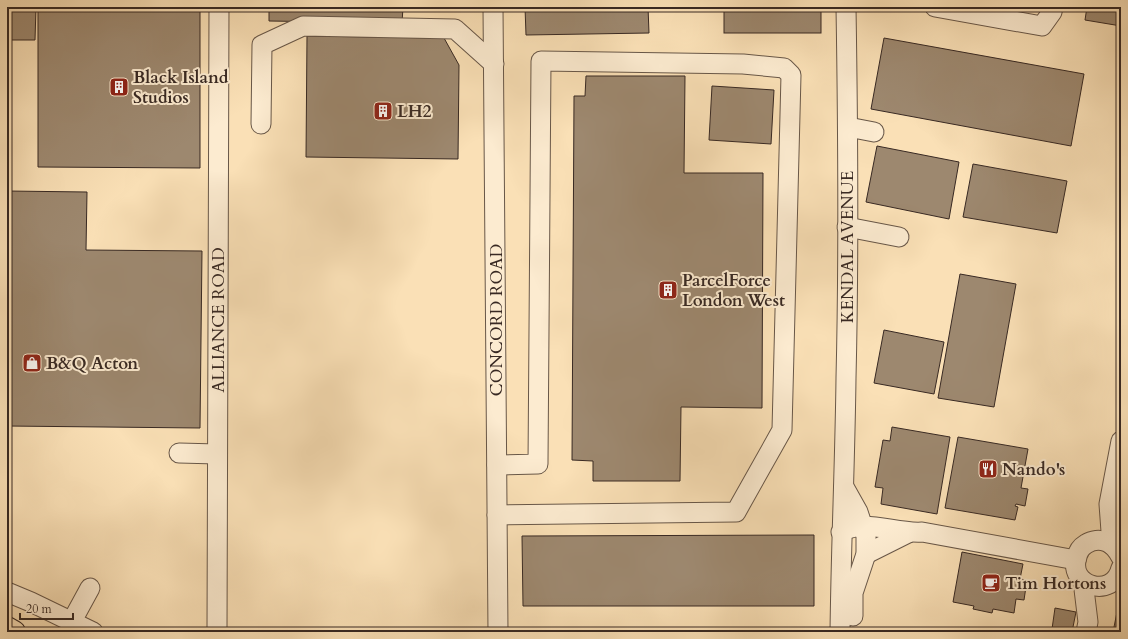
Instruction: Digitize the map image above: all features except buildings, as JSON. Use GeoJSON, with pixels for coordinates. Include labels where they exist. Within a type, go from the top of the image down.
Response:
{"type":"FeatureCollection","features":[{"type":"Feature","properties":{"kind":"highway"},"geometry":{"type":"LineString","coordinates":[[7,628],[14,632]]}},
{"type":"Feature","properties":{"kind":"street","name":"ALLIANCE ROAD"},"geometry":{"type":"LineString","coordinates":[[217,632],[218,7]]}},
{"type":"Feature","properties":{"kind":"street","name":"CONCORD ROAD"},"geometry":{"type":"LineString","coordinates":[[494,7],[494,64],[487,176],[497,465],[498,632]]}},
{"type":"Feature","properties":{"kind":"street","name":"KENDAL AVENUE"},"geometry":{"type":"LineString","coordinates":[[840,632],[846,377],[848,127],[846,7]]}},
{"type":"Feature","properties":{"kind":"street"},"geometry":{"type":"LineString","coordinates":[[935,7],[1042,26],[1052,12],[1053,7]]}},
{"type":"Feature","properties":{"kind":"street"},"geometry":{"type":"LineString","coordinates":[[261,124],[262,45],[302,26],[455,29],[494,64]]}},
{"type":"Feature","properties":{"kind":"street"},"geometry":{"type":"LineString","coordinates":[[497,465],[538,464],[541,61],[743,64],[784,68],[791,75],[782,430],[736,512],[497,515]]}},
{"type":"Feature","properties":{"kind":"street"},"geometry":{"type":"LineString","coordinates":[[848,127],[874,132]]}},
{"type":"Feature","properties":{"kind":"street"},"geometry":{"type":"LineString","coordinates":[[847,227],[899,237]]}},
{"type":"Feature","properties":{"kind":"street"},"geometry":{"type":"LineString","coordinates":[[1090,542],[1110,504],[1121,441]]}},
{"type":"Feature","properties":{"kind":"street"},"geometry":{"type":"LineString","coordinates":[[178,453],[217,454]]}},
{"type":"Feature","properties":{"kind":"street"},"geometry":{"type":"LineString","coordinates":[[844,487],[858,512],[866,536],[866,554],[853,593],[853,632]]}},
{"type":"Feature","properties":{"kind":"street"},"geometry":{"type":"LineString","coordinates":[[1110,504],[1117,551]]}},
{"type":"Feature","properties":{"kind":"street"},"geometry":{"type":"LineString","coordinates":[[842,532],[849,527],[863,525],[908,532],[922,532],[1076,560]]}},
{"type":"Feature","properties":{"kind":"street"},"geometry":{"type":"LineString","coordinates":[[866,554],[908,532]]}},
{"type":"Feature","properties":{"kind":"street"},"geometry":{"type":"LineString","coordinates":[[1117,551],[1105,541],[1098,540],[1090,542],[1083,546],[1078,552],[1076,567],[1078,574],[1083,581],[1087,584],[1102,587],[1116,579],[1121,568]]}},
{"type":"Feature","properties":{"kind":"street"},"geometry":{"type":"LineString","coordinates":[[1083,581],[1087,627]]}},
{"type":"Feature","properties":{"kind":"street"},"geometry":{"type":"LineString","coordinates":[[1087,627],[1109,584]]}},
{"type":"Feature","properties":{"kind":"street"},"geometry":{"type":"LineString","coordinates":[[72,621],[90,588]]}},
{"type":"Feature","properties":{"kind":"street"},"geometry":{"type":"LineString","coordinates":[[7,592],[93,632]]}},
{"type":"Feature","properties":{"kind":"place","name":"Black Island Studios"},"geometry":{"type":"Point","coordinates":[119,87]}},
{"type":"Feature","properties":{"kind":"place","name":"LH2"},"geometry":{"type":"Point","coordinates":[383,111]}},
{"type":"Feature","properties":{"kind":"place","name":"ParcelForce London West"},"geometry":{"type":"Point","coordinates":[668,290]}},
{"type":"Feature","properties":{"kind":"place","name":"B&Q Acton"},"geometry":{"type":"Point","coordinates":[32,363]}},
{"type":"Feature","properties":{"kind":"place","name":"Nando's"},"geometry":{"type":"Point","coordinates":[988,469]}},
{"type":"Feature","properties":{"kind":"place","name":"Tim Hortons"},"geometry":{"type":"Point","coordinates":[991,583]}}]}
